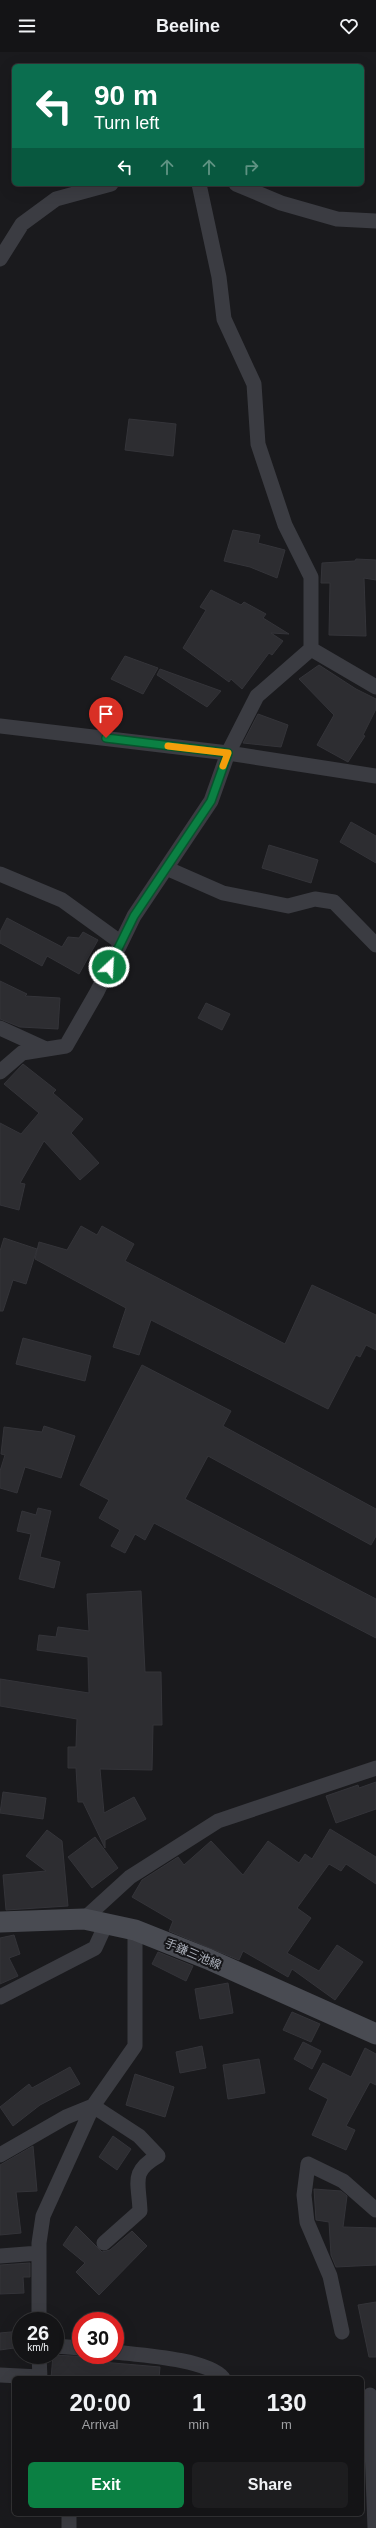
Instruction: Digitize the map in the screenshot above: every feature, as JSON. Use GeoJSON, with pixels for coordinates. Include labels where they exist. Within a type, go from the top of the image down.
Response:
{"type":"FeatureCollection","features":[{"type":"Feature","properties":{"kind":"main road","name":"手鎌三池線"},"geometry":{"type":"LineString","coordinates":[[0,1922],[84,1919],[135,1930],[208,1960],[376,2034]]}},
{"type":"Feature","properties":{"kind":"street"},"geometry":{"type":"LineString","coordinates":[[0,258],[22,224],[56,199],[104,186]]}},
{"type":"Feature","properties":{"kind":"street"},"geometry":{"type":"LineString","coordinates":[[199,186],[219,277],[224,319],[254,384],[258,444],[285,525],[311,577],[312,649]]}},
{"type":"Feature","properties":{"kind":"street"},"geometry":{"type":"LineString","coordinates":[[241,186],[282,203],[337,219],[376,221]]}},
{"type":"Feature","properties":{"kind":"street"},"geometry":{"type":"LineString","coordinates":[[312,649],[376,687]]}},
{"type":"Feature","properties":{"kind":"street"},"geometry":{"type":"LineString","coordinates":[[0,1072],[22,1053],[66,1046],[97,992],[120,942],[134,916],[211,801],[228,753],[257,696],[312,649]]}},
{"type":"Feature","properties":{"kind":"street"},"geometry":{"type":"LineString","coordinates":[[0,726],[228,753],[376,776]]}},
{"type":"Feature","properties":{"kind":"street"},"geometry":{"type":"LineString","coordinates":[[166,868],[223,894],[288,906],[315,899],[334,902],[376,945]]}},
{"type":"Feature","properties":{"kind":"street"},"geometry":{"type":"LineString","coordinates":[[0,874],[62,900],[120,942]]}},
{"type":"Feature","properties":{"kind":"street"},"geometry":{"type":"LineString","coordinates":[[0,1028],[46,1049]]}},
{"type":"Feature","properties":{"kind":"street"},"geometry":{"type":"LineString","coordinates":[[84,1919],[130,1877],[218,1821],[376,1768]]}},
{"type":"Feature","properties":{"kind":"street"},"geometry":{"type":"LineString","coordinates":[[0,1997],[95,1948],[106,1924]]}},
{"type":"Feature","properties":{"kind":"street"},"geometry":{"type":"LineString","coordinates":[[39,2312],[39,2253],[43,2216],[93,2106],[134,2046],[135,1930]]}},
{"type":"Feature","properties":{"kind":"street"},"geometry":{"type":"LineString","coordinates":[[0,2155],[66,2117],[93,2106]]}},
{"type":"Feature","properties":{"kind":"street"},"geometry":{"type":"LineString","coordinates":[[93,2106],[139,2136],[158,2156],[143,2164],[138,2175],[140,2211],[104,2243]]}},
{"type":"Feature","properties":{"kind":"street"},"geometry":{"type":"LineString","coordinates":[[342,2332],[330,2276],[307,2222],[304,2194],[308,2164],[343,2181],[376,2210]]}},
{"type":"Feature","properties":{"kind":"street"},"geometry":{"type":"LineString","coordinates":[[0,2256],[39,2253]]}},
{"type":"Feature","properties":{"kind":"street"},"geometry":{"type":"LineString","coordinates":[[124,2353],[173,2359],[218,2372],[221,2376]]}},
{"type":"Feature","properties":{"kind":"street"},"geometry":{"type":"LineString","coordinates":[[40,2364],[40,2376]]}},
{"type":"Feature","properties":{"kind":"street"},"geometry":{"type":"LineString","coordinates":[[0,2374],[27,2376]]}},
{"type":"Feature","properties":{"kind":"street"},"geometry":{"type":"LineString","coordinates":[[370,2395],[367,2424],[368,2485],[375,2528]]}},
{"type":"Feature","properties":{"kind":"street"},"geometry":{"type":"LineString","coordinates":[[69,2516],[69,2528]]}},
{"type":"Feature","properties":{"kind":"building"},"geometry":{"type":"Polygon","coordinates":[[[129,419],[176,424],[173,456],[125,450],[129,419]]]}},
{"type":"Feature","properties":{"kind":"building"},"geometry":{"type":"Polygon","coordinates":[[[233,530],[260,535],[258,543],[285,550],[277,578],[250,567],[224,561],[233,530]]]}},
{"type":"Feature","properties":{"kind":"building"},"geometry":{"type":"Polygon","coordinates":[[[356,559],[376,560],[376,580],[364,578],[366,636],[329,635],[330,583],[321,583],[322,563],[355,561],[356,559]]]}},
{"type":"Feature","properties":{"kind":"building"},"geometry":{"type":"Polygon","coordinates":[[[211,590],[241,605],[244,602],[266,614],[263,618],[289,634],[271,633],[283,641],[272,655],[269,653],[242,689],[231,679],[229,682],[183,648],[206,610],[200,607],[211,590]]]}},
{"type":"Feature","properties":{"kind":"building"},"geometry":{"type":"Polygon","coordinates":[[[125,656],[158,668],[143,694],[111,679],[125,656]]]}},
{"type":"Feature","properties":{"kind":"building"},"geometry":{"type":"Polygon","coordinates":[[[319,665],[356,689],[376,699],[376,709],[363,735],[365,736],[348,762],[317,745],[334,715],[299,679],[319,665]]]}},
{"type":"Feature","properties":{"kind":"building"},"geometry":{"type":"Polygon","coordinates":[[[160,669],[221,691],[207,707],[157,675],[160,669]]]}},
{"type":"Feature","properties":{"kind":"building"},"geometry":{"type":"Polygon","coordinates":[[[258,714],[288,725],[281,747],[243,743],[258,714]]]}},
{"type":"Feature","properties":{"kind":"building"},"geometry":{"type":"Polygon","coordinates":[[[351,822],[376,836],[376,863],[340,842],[351,822]]]}},
{"type":"Feature","properties":{"kind":"building"},"geometry":{"type":"Polygon","coordinates":[[[269,845],[318,860],[311,883],[262,868],[269,845]]]}},
{"type":"Feature","properties":{"kind":"building"},"geometry":{"type":"Polygon","coordinates":[[[7,918],[62,947],[68,937],[79,938],[83,932],[98,940],[79,974],[47,956],[42,966],[0,943],[0,932],[7,918]]]}},
{"type":"Feature","properties":{"kind":"building"},"geometry":{"type":"Polygon","coordinates":[[[0,981],[27,994],[25,996],[60,998],[58,1029],[20,1027],[0,1019],[0,981]]]}},
{"type":"Feature","properties":{"kind":"building"},"geometry":{"type":"Polygon","coordinates":[[[206,1003],[230,1014],[222,1030],[198,1018],[206,1003]]]}},
{"type":"Feature","properties":{"kind":"building"},"geometry":{"type":"Polygon","coordinates":[[[23,1064],[56,1090],[53,1093],[83,1119],[71,1133],[99,1163],[80,1180],[44,1141],[20,1183],[25,1184],[19,1210],[0,1205],[0,1123],[21,1134],[39,1113],[4,1084],[23,1064]]]}},
{"type":"Feature","properties":{"kind":"building"},"geometry":{"type":"Polygon","coordinates":[[[81,1226],[97,1235],[102,1226],[134,1244],[125,1261],[285,1344],[312,1285],[376,1315],[376,1350],[366,1345],[360,1357],[356,1355],[328,1409],[151,1320],[139,1355],[113,1347],[126,1308],[35,1259],[39,1242],[67,1250],[81,1226]]]}},
{"type":"Feature","properties":{"kind":"building"},"geometry":{"type":"Polygon","coordinates":[[[4,1238],[37,1249],[26,1284],[13,1280],[3,1311],[0,1311],[0,1251],[4,1238]]]}},
{"type":"Feature","properties":{"kind":"building"},"geometry":{"type":"Polygon","coordinates":[[[23,1338],[91,1356],[85,1381],[16,1364],[23,1338]]]}},
{"type":"Feature","properties":{"kind":"building"},"geometry":{"type":"Polygon","coordinates":[[[142,1365],[231,1411],[223,1426],[376,1509],[376,1536],[371,1545],[208,1456],[185,1499],[376,1599],[376,1638],[154,1523],[145,1540],[135,1534],[125,1553],[111,1546],[120,1530],[99,1518],[109,1500],[80,1485],[142,1365]]]}},
{"type":"Feature","properties":{"kind":"building"},"geometry":{"type":"Polygon","coordinates":[[[44,1426],[75,1436],[61,1478],[25,1467],[17,1493],[0,1488],[0,1471],[5,1455],[1,1454],[4,1427],[42,1432],[44,1426]]]}},
{"type":"Feature","properties":{"kind":"building"},"geometry":{"type":"Polygon","coordinates":[[[38,1508],[51,1511],[40,1557],[60,1562],[54,1588],[19,1579],[31,1534],[17,1531],[22,1511],[36,1515],[38,1508]]]}},
{"type":"Feature","properties":{"kind":"building"},"geometry":{"type":"Polygon","coordinates":[[[141,1591],[145,1672],[161,1672],[162,1725],[153,1725],[152,1770],[100,1769],[104,1813],[134,1797],[146,1819],[105,1840],[105,1848],[83,1802],[78,1802],[76,1768],[68,1768],[68,1747],[76,1747],[77,1719],[0,1706],[0,1679],[89,1693],[88,1657],[37,1650],[39,1635],[56,1637],[58,1627],[89,1631],[87,1594],[141,1591]]]}},
{"type":"Feature","properties":{"kind":"building"},"geometry":{"type":"Polygon","coordinates":[[[376,1782],[376,1809],[336,1823],[326,1796],[358,1785],[359,1788],[376,1782]]]}},
{"type":"Feature","properties":{"kind":"building"},"geometry":{"type":"Polygon","coordinates":[[[3,1792],[46,1798],[43,1819],[0,1813],[3,1792]]]}},
{"type":"Feature","properties":{"kind":"building"},"geometry":{"type":"Polygon","coordinates":[[[330,1829],[376,1857],[376,1884],[346,1864],[341,1871],[329,1864],[297,1908],[311,1918],[287,1953],[319,1971],[337,1945],[363,1962],[335,2000],[292,1969],[288,1977],[243,1951],[239,1960],[169,1931],[173,1921],[132,1897],[142,1880],[178,1857],[184,1865],[211,1841],[243,1875],[268,1841],[299,1863],[305,1854],[312,1859],[330,1829]]]}},
{"type":"Feature","properties":{"kind":"building"},"geometry":{"type":"Polygon","coordinates":[[[47,1830],[62,1841],[68,1906],[6,1910],[3,1875],[46,1871],[26,1856],[47,1830]]]}},
{"type":"Feature","properties":{"kind":"building"},"geometry":{"type":"Polygon","coordinates":[[[95,1837],[118,1868],[92,1888],[68,1857],[95,1837]]]}},
{"type":"Feature","properties":{"kind":"building"},"geometry":{"type":"Polygon","coordinates":[[[14,1935],[20,1954],[9,1958],[18,1976],[0,1984],[0,1938],[14,1935]]]}},
{"type":"Feature","properties":{"kind":"building"},"geometry":{"type":"Polygon","coordinates":[[[158,1952],[193,1966],[186,1981],[152,1964],[158,1952]]]}},
{"type":"Feature","properties":{"kind":"building"},"geometry":{"type":"Polygon","coordinates":[[[228,1983],[233,2013],[200,2019],[195,1989],[228,1983]]]}},
{"type":"Feature","properties":{"kind":"building"},"geometry":{"type":"Polygon","coordinates":[[[292,2012],[320,2024],[311,2042],[283,2030],[292,2012]]]}},
{"type":"Feature","properties":{"kind":"building"},"geometry":{"type":"Polygon","coordinates":[[[303,2042],[321,2051],[312,2069],[294,2059],[303,2042]]]}},
{"type":"Feature","properties":{"kind":"building"},"geometry":{"type":"Polygon","coordinates":[[[202,2046],[206,2068],[180,2073],[176,2052],[202,2046]]]}},
{"type":"Feature","properties":{"kind":"building"},"geometry":{"type":"Polygon","coordinates":[[[365,2048],[376,2054],[376,2085],[370,2082],[346,2126],[355,2130],[346,2150],[312,2135],[328,2099],[309,2089],[323,2063],[351,2077],[365,2048]]]}},
{"type":"Feature","properties":{"kind":"building"},"geometry":{"type":"Polygon","coordinates":[[[259,2059],[265,2093],[228,2099],[223,2065],[259,2059]]]}},
{"type":"Feature","properties":{"kind":"building"},"geometry":{"type":"Polygon","coordinates":[[[70,2067],[80,2084],[40,2105],[13,2126],[0,2107],[29,2084],[32,2088],[70,2067]]]}},
{"type":"Feature","properties":{"kind":"building"},"geometry":{"type":"Polygon","coordinates":[[[135,2074],[174,2087],[165,2117],[126,2105],[135,2074]]]}},
{"type":"Feature","properties":{"kind":"building"},"geometry":{"type":"Polygon","coordinates":[[[113,2136],[131,2149],[117,2170],[99,2157],[113,2136]]]}},
{"type":"Feature","properties":{"kind":"building"},"geometry":{"type":"Polygon","coordinates":[[[33,2146],[37,2191],[16,2192],[21,2233],[0,2235],[0,2165],[33,2146]]]}},
{"type":"Feature","properties":{"kind":"building"},"geometry":{"type":"Polygon","coordinates":[[[314,2189],[341,2191],[347,2196],[343,2227],[376,2228],[376,2265],[336,2267],[331,2255],[329,2222],[316,2220],[314,2189]]]}},
{"type":"Feature","properties":{"kind":"building"},"geometry":{"type":"Polygon","coordinates":[[[76,2226],[102,2252],[110,2250],[132,2231],[147,2246],[99,2295],[76,2272],[85,2263],[63,2245],[76,2226]]]}},
{"type":"Feature","properties":{"kind":"building"},"geometry":{"type":"Polygon","coordinates":[[[30,2263],[30,2277],[23,2277],[24,2293],[0,2294],[0,2265],[30,2263]]]}},
{"type":"Feature","properties":{"kind":"building"},"geometry":{"type":"Polygon","coordinates":[[[376,2302],[376,2357],[369,2357],[358,2305],[376,2302]]]}},
{"type":"Feature","properties":{"kind":"building"},"geometry":{"type":"Polygon","coordinates":[[[12,2332],[12,2348],[0,2350],[0,2333],[12,2332]]]}},
{"type":"Feature","properties":{"kind":"building"},"geometry":{"type":"Polygon","coordinates":[[[64,2356],[72,2356],[72,2364],[124,2364],[160,2367],[159,2376],[51,2376],[52,2364],[64,2364],[64,2356]]]}},
{"type":"Feature","properties":{"kind":"slow traffic"},"geometry":{"type":"LineString","coordinates":[[168,746],[228,753],[223,766]]}},
{"type":"Feature","properties":{"kind":"route"},"geometry":{"type":"LineString","coordinates":[[106,738],[228,753],[211,801],[134,916],[109,967]]}}]}
